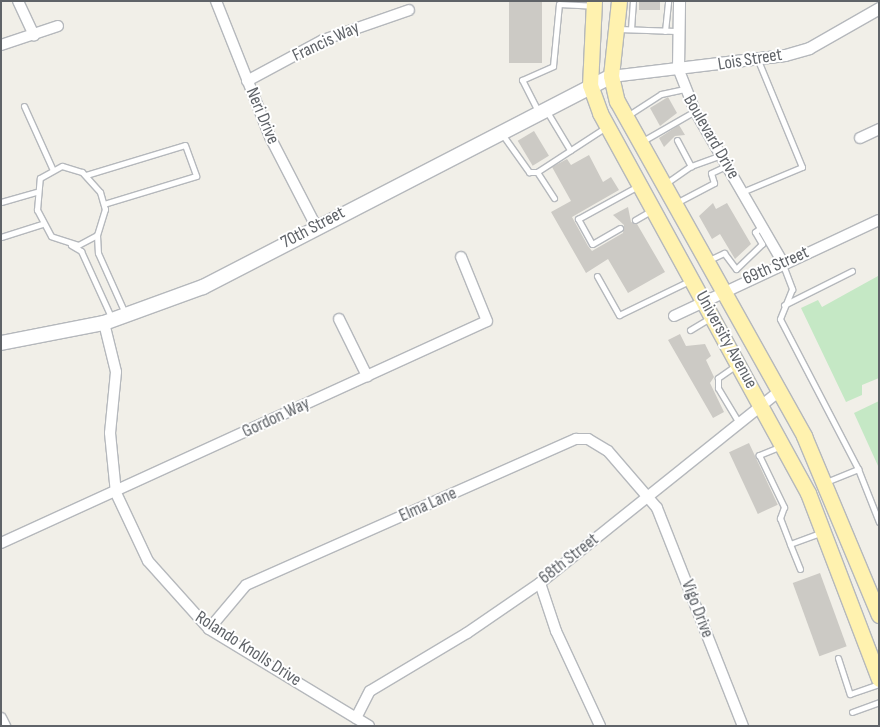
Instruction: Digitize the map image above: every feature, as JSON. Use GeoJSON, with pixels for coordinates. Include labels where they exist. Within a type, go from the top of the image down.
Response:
{"type":"FeatureCollection","features":[{"type":"Feature","properties":{"kind":"main road","name":"University Avenue"},"geometry":{"type":"LineString","coordinates":[[619,1],[625,29],[611,76],[626,117],[710,260],[724,290],[780,391],[825,482],[879,615]]}},
{"type":"Feature","properties":{"kind":"main road","name":"University Avenue"},"geometry":{"type":"LineString","coordinates":[[594,3],[590,85],[606,126],[783,445],[822,532],[879,679]]}},
{"type":"Feature","properties":{"kind":"main road","name":"70th Street"},"geometry":{"type":"LineString","coordinates":[[1,342],[114,320],[203,287],[316,226],[611,76]]}},
{"type":"Feature","properties":{"kind":"street"},"geometry":{"type":"LineString","coordinates":[[18,1],[34,35]]}},
{"type":"Feature","properties":{"kind":"street","name":"Neri Drive"},"geometry":{"type":"LineString","coordinates":[[216,1],[247,81],[316,226]]}},
{"type":"Feature","properties":{"kind":"street","name":"Boulevard Drive"},"geometry":{"type":"LineString","coordinates":[[679,1],[670,31],[684,89],[783,263]]}},
{"type":"Feature","properties":{"kind":"street","name":"Lois Street"},"geometry":{"type":"LineString","coordinates":[[611,76],[758,60],[809,48],[879,8]]}},
{"type":"Feature","properties":{"kind":"street","name":"Francis Way"},"geometry":{"type":"LineString","coordinates":[[247,81],[323,40],[409,10]]}},
{"type":"Feature","properties":{"kind":"street"},"geometry":{"type":"LineString","coordinates":[[1,45],[58,26]]}},
{"type":"Feature","properties":{"kind":"street"},"geometry":{"type":"LineString","coordinates":[[860,138],[879,129]]}},
{"type":"Feature","properties":{"kind":"street","name":"69th Street"},"geometry":{"type":"LineString","coordinates":[[674,316],[724,290],[879,220]]}},
{"type":"Feature","properties":{"kind":"street","name":"Gordon Way"},"geometry":{"type":"LineString","coordinates":[[1,543],[116,493],[487,321],[461,257]]}},
{"type":"Feature","properties":{"kind":"street"},"geometry":{"type":"LineString","coordinates":[[339,319],[367,376]]}},
{"type":"Feature","properties":{"kind":"street","name":"Rolando Knolls Drive"},"geometry":{"type":"LineString","coordinates":[[114,320],[116,372],[110,433],[116,493],[148,561],[209,628],[369,726]]}},
{"type":"Feature","properties":{"kind":"street","name":"68th Street"},"geometry":{"type":"LineString","coordinates":[[356,718],[370,691],[467,633],[540,583],[645,495],[780,391]]}},
{"type":"Feature","properties":{"kind":"street","name":"Elma Lane"},"geometry":{"type":"LineString","coordinates":[[209,628],[246,585],[576,439],[604,447],[645,495]]}},
{"type":"Feature","properties":{"kind":"street","name":"Vigo Drive"},"geometry":{"type":"LineString","coordinates":[[645,495],[657,508],[743,726]]}},
{"type":"Feature","properties":{"kind":"street"},"geometry":{"type":"LineString","coordinates":[[540,583],[556,630],[600,726]]}},
{"type":"Feature","properties":{"kind":"street"},"geometry":{"type":"LineString","coordinates":[[1,718],[5,726]]}},
{"type":"Feature","properties":{"kind":"lane"},"geometry":{"type":"LineString","coordinates":[[633,1],[625,29],[670,31],[668,1]]}},
{"type":"Feature","properties":{"kind":"lane"},"geometry":{"type":"LineString","coordinates":[[570,150],[522,80],[553,66],[558,2],[594,3]]}},
{"type":"Feature","properties":{"kind":"lane"},"geometry":{"type":"LineString","coordinates":[[742,192],[802,167],[758,60]]}},
{"type":"Feature","properties":{"kind":"lane"},"geometry":{"type":"LineString","coordinates":[[626,117],[661,94],[684,89]]}},
{"type":"Feature","properties":{"kind":"lane"},"geometry":{"type":"LineString","coordinates":[[24,106],[52,168]]}},
{"type":"Feature","properties":{"kind":"lane"},"geometry":{"type":"LineString","coordinates":[[640,142],[695,110]]}},
{"type":"Feature","properties":{"kind":"lane"},"geometry":{"type":"LineString","coordinates":[[668,125],[672,131]]}},
{"type":"Feature","properties":{"kind":"lane"},"geometry":{"type":"LineString","coordinates":[[500,131],[529,172],[537,172],[606,126]]}},
{"type":"Feature","properties":{"kind":"lane"},"geometry":{"type":"LineString","coordinates":[[677,140],[692,166]]}},
{"type":"Feature","properties":{"kind":"lane"},"geometry":{"type":"LineString","coordinates":[[86,175],[186,145],[196,176],[104,204]]}},
{"type":"Feature","properties":{"kind":"lane"},"geometry":{"type":"LineString","coordinates":[[664,184],[692,166],[721,155]]}},
{"type":"Feature","properties":{"kind":"lane"},"geometry":{"type":"LineString","coordinates":[[675,203],[714,183],[710,173],[727,165]]}},
{"type":"Feature","properties":{"kind":"lane"},"geometry":{"type":"LineString","coordinates":[[72,167],[86,175],[104,204],[104,223],[97,235],[98,253],[114,320],[81,251],[57,240],[42,224],[36,192],[40,178],[52,168],[72,167]]}},
{"type":"Feature","properties":{"kind":"lane"},"geometry":{"type":"LineString","coordinates":[[537,172],[554,198]]}},
{"type":"Feature","properties":{"kind":"lane"},"geometry":{"type":"LineString","coordinates":[[620,228],[592,244],[578,219],[638,185]]}},
{"type":"Feature","properties":{"kind":"lane"},"geometry":{"type":"LineString","coordinates":[[1,202],[36,192]]}},
{"type":"Feature","properties":{"kind":"lane"},"geometry":{"type":"LineString","coordinates":[[635,220],[653,210]]}},
{"type":"Feature","properties":{"kind":"lane"},"geometry":{"type":"LineString","coordinates":[[1,237],[42,224]]}},
{"type":"Feature","properties":{"kind":"lane"},"geometry":{"type":"LineString","coordinates":[[710,260],[724,253],[736,269],[762,244],[755,232],[763,226]]}},
{"type":"Feature","properties":{"kind":"lane"},"geometry":{"type":"LineString","coordinates":[[71,245],[97,235]]}},
{"type":"Feature","properties":{"kind":"lane"},"geometry":{"type":"LineString","coordinates":[[783,263],[792,290],[783,305],[780,319],[858,469],[879,522]]}},
{"type":"Feature","properties":{"kind":"lane"},"geometry":{"type":"LineString","coordinates":[[783,305],[852,271]]}},
{"type":"Feature","properties":{"kind":"lane"},"geometry":{"type":"LineString","coordinates":[[597,276],[619,315],[692,280]]}},
{"type":"Feature","properties":{"kind":"lane"},"geometry":{"type":"LineString","coordinates":[[690,330],[713,317]]}},
{"type":"Feature","properties":{"kind":"lane"},"geometry":{"type":"LineString","coordinates":[[738,363],[718,378],[718,388],[739,423]]}},
{"type":"Feature","properties":{"kind":"lane"},"geometry":{"type":"LineString","coordinates":[[783,445],[759,455],[784,507],[780,518],[800,569]]}},
{"type":"Feature","properties":{"kind":"lane"},"geometry":{"type":"LineString","coordinates":[[825,482],[858,469]]}},
{"type":"Feature","properties":{"kind":"lane"},"geometry":{"type":"LineString","coordinates":[[790,544],[822,532]]}},
{"type":"Feature","properties":{"kind":"lane"},"geometry":{"type":"LineString","coordinates":[[838,658],[850,694],[879,684]]}},
{"type":"Feature","properties":{"kind":"lane"},"geometry":{"type":"LineString","coordinates":[[852,712],[879,702]]}},
{"type":"Feature","properties":{"kind":"green space"},"geometry":{"type":"Polygon","coordinates":[[[878,276],[879,378],[862,385],[862,395],[846,402],[801,308],[818,300],[822,307],[878,276]]]}},
{"type":"Feature","properties":{"kind":"green space"},"geometry":{"type":"Polygon","coordinates":[[[879,401],[879,468],[854,413],[879,401]]]}},
{"type":"Feature","properties":{"kind":"building"},"geometry":{"type":"Polygon","coordinates":[[[509,1],[542,1],[542,63],[509,63],[509,1]]]}},
{"type":"Feature","properties":{"kind":"building"},"geometry":{"type":"Polygon","coordinates":[[[639,1],[660,1],[660,10],[639,10],[639,1]]]}},
{"type":"Feature","properties":{"kind":"building"},"geometry":{"type":"Polygon","coordinates":[[[668,97],[677,113],[660,126],[650,108],[668,97]]]}},
{"type":"Feature","properties":{"kind":"building"},"geometry":{"type":"Polygon","coordinates":[[[679,125],[685,135],[675,136],[664,147],[659,138],[679,125]]]}},
{"type":"Feature","properties":{"kind":"building"},"geometry":{"type":"Polygon","coordinates":[[[534,131],[549,156],[533,166],[518,141],[534,131]]]}},
{"type":"Feature","properties":{"kind":"building"},"geometry":{"type":"Polygon","coordinates":[[[589,155],[603,182],[611,177],[619,190],[572,217],[588,246],[592,251],[623,233],[624,225],[613,215],[628,207],[631,222],[637,224],[665,272],[628,293],[608,259],[586,273],[551,212],[571,201],[552,167],[567,159],[571,165],[589,155]]]}},
{"type":"Feature","properties":{"kind":"building"},"geometry":{"type":"Polygon","coordinates":[[[713,203],[716,209],[727,203],[751,244],[735,259],[720,234],[712,239],[699,216],[713,203]]]}},
{"type":"Feature","properties":{"kind":"building"},"geometry":{"type":"Polygon","coordinates":[[[680,334],[686,346],[705,344],[711,356],[706,360],[714,377],[710,383],[724,412],[713,418],[668,340],[680,334]]]}},
{"type":"Feature","properties":{"kind":"building"},"geometry":{"type":"Polygon","coordinates":[[[749,443],[778,505],[758,514],[729,452],[749,443]]]}},
{"type":"Feature","properties":{"kind":"building"},"geometry":{"type":"Polygon","coordinates":[[[820,573],[847,646],[819,656],[793,583],[820,573]]]}}]}
